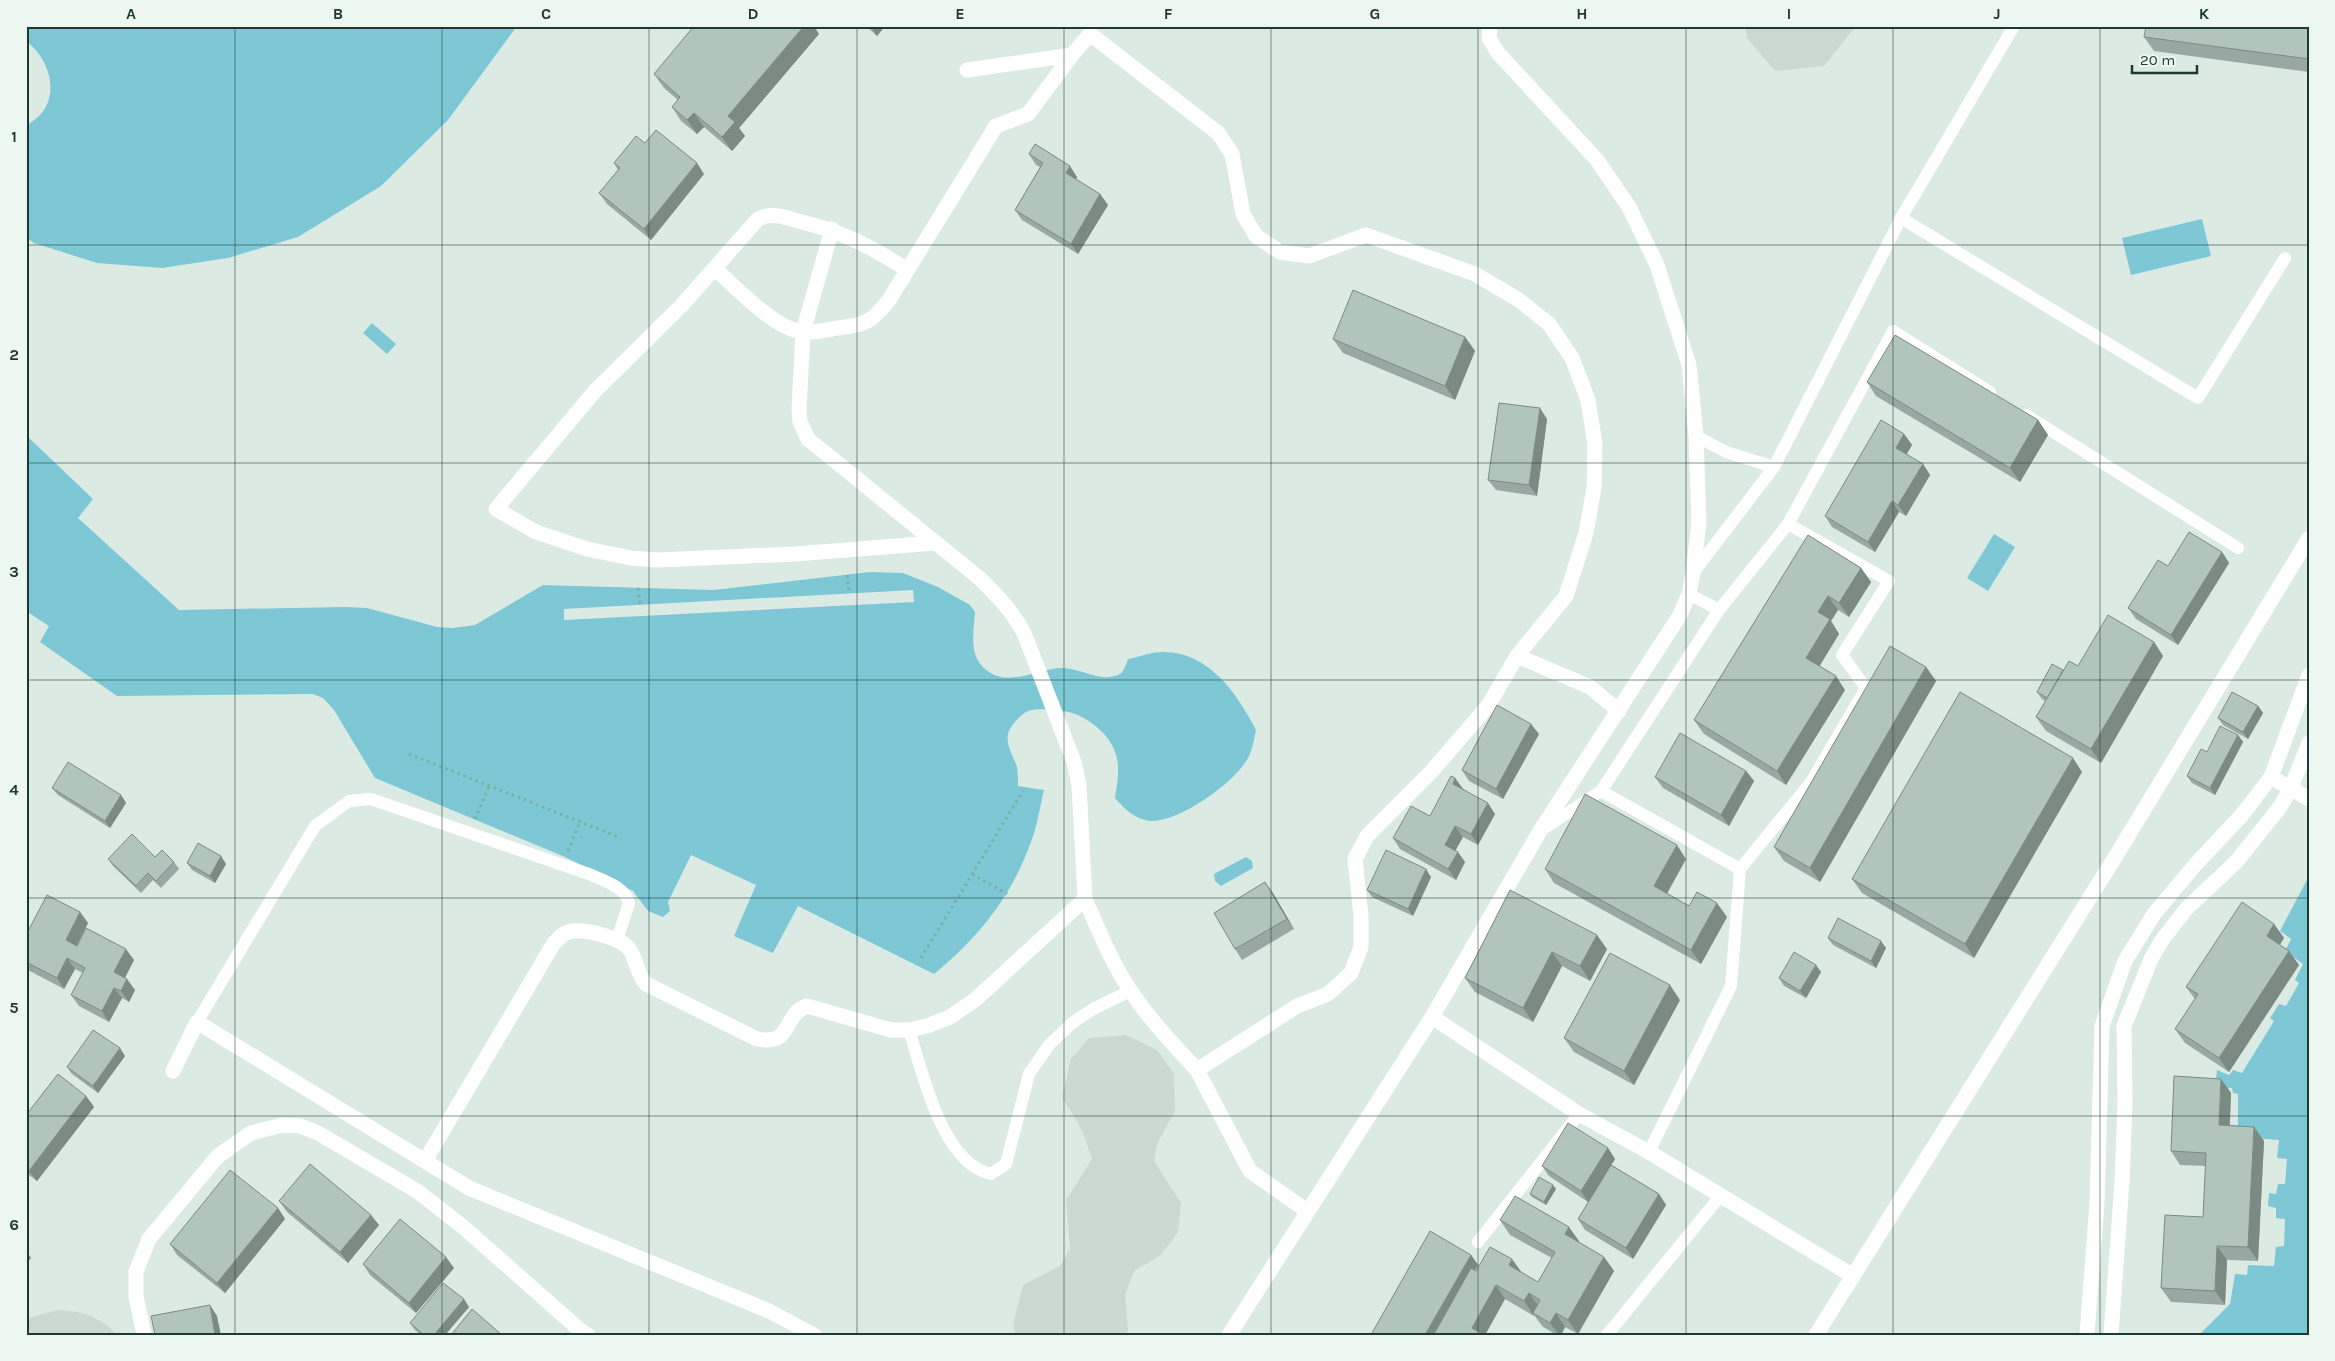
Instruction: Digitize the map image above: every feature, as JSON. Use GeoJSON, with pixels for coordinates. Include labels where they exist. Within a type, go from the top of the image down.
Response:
{"type":"FeatureCollection","features":[{"type":"Feature","properties":{"kind":"street"},"geometry":{"type":"LineString","coordinates":[[1229,1335],[1432,1017],[1540,830],[1680,615],[1689,594],[1699,522],[1696,436],[1689,365],[1657,265],[1628,207],[1596,160],[1498,53],[1489,38],[1490,26]]}},
{"type":"Feature","properties":{"kind":"street"},"geometry":{"type":"LineString","coordinates":[[716,269],[778,322],[804,332],[860,326],[871,321],[889,300],[906,269],[996,126],[1028,114],[1090,34],[1218,133],[1232,154],[1243,214],[1256,236],[1280,252],[1309,256],[1366,235],[1475,274],[1519,300],[1548,324],[1572,358],[1588,400],[1595,444],[1594,488],[1586,533],[1566,596],[1517,656],[1488,706],[1431,772],[1367,836],[1355,859],[1361,916],[1361,947],[1351,973],[1328,994],[1297,1006],[1197,1070]]}},
{"type":"Feature","properties":{"kind":"street"},"geometry":{"type":"LineString","coordinates":[[967,70],[1072,55]]}},
{"type":"Feature","properties":{"kind":"street"},"geometry":{"type":"LineString","coordinates":[[906,269],[872,247],[832,229],[770,214],[763,216],[758,219],[716,269],[595,391],[496,509],[536,532],[587,549],[631,558],[658,560],[795,554],[935,543]]}},
{"type":"Feature","properties":{"kind":"street"},"geometry":{"type":"LineString","coordinates":[[832,229],[804,332],[799,409],[800,422],[808,439],[978,577],[1003,601],[1024,633],[1074,762],[1079,785],[1085,899],[1105,944],[1130,991],[1148,1016],[1197,1070],[1250,1172],[1308,1211]]}},
{"type":"Feature","properties":{"kind":"street"},"geometry":{"type":"LineString","coordinates":[[1816,1335],[2108,867],[2309,538]]}},
{"type":"Feature","properties":{"kind":"street"},"geometry":{"type":"LineString","coordinates":[[1517,656],[1590,687],[1619,711]]}},
{"type":"Feature","properties":{"kind":"street"},"geometry":{"type":"LineString","coordinates":[[2087,1335],[2097,1203],[2102,1026],[2125,961],[2154,914],[2195,865],[2241,816],[2271,776],[2309,675]]}},
{"type":"Feature","properties":{"kind":"street"},"geometry":{"type":"LineString","coordinates":[[2111,1335],[2122,1182],[2125,1102],[2124,1026],[2151,959],[2171,927],[2187,908],[2236,862],[2280,807],[2291,788],[2309,743]]}},
{"type":"Feature","properties":{"kind":"street"},"geometry":{"type":"LineString","coordinates":[[2271,776],[2309,799]]}},
{"type":"Feature","properties":{"kind":"street"},"geometry":{"type":"LineString","coordinates":[[425,1161],[562,934],[572,931],[597,934],[617,940],[628,948],[634,957],[642,979],[646,984],[756,1039],[770,1042],[779,1038],[799,1010],[807,1006],[891,1030],[909,1030],[927,1026],[950,1017],[976,999],[1085,899]]}},
{"type":"Feature","properties":{"kind":"street"},"geometry":{"type":"LineString","coordinates":[[1432,1017],[1579,1114],[1649,1152],[1853,1276]]}},
{"type":"Feature","properties":{"kind":"street"},"geometry":{"type":"LineString","coordinates":[[173,1071],[197,1022],[469,1188],[769,1311],[814,1335]]}},
{"type":"Feature","properties":{"kind":"street"},"geometry":{"type":"LineString","coordinates":[[144,1335],[136,1296],[136,1272],[149,1240],[218,1156],[251,1133],[282,1125],[300,1126],[318,1133],[417,1191],[462,1226],[588,1335]]}},
{"type":"Feature","properties":{"kind":"lane"},"geometry":{"type":"LineString","coordinates":[[1693,573],[1774,466],[1901,218],[2014,26]]}},
{"type":"Feature","properties":{"kind":"lane"},"geometry":{"type":"LineString","coordinates":[[1901,218],[2198,398],[2286,258]]}},
{"type":"Feature","properties":{"kind":"lane"},"geometry":{"type":"LineString","coordinates":[[1540,830],[1602,791],[1719,610],[1788,524],[1893,331],[2002,400]]}},
{"type":"Feature","properties":{"kind":"lane"},"geometry":{"type":"LineString","coordinates":[[2019,410],[2238,548]]}},
{"type":"Feature","properties":{"kind":"lane"},"geometry":{"type":"LineString","coordinates":[[1696,436],[1726,452],[1774,466]]}},
{"type":"Feature","properties":{"kind":"lane"},"geometry":{"type":"LineString","coordinates":[[1649,1152],[1732,986],[1740,869],[1811,782],[1866,688],[1842,655],[1889,581],[1788,524]]}},
{"type":"Feature","properties":{"kind":"lane"},"geometry":{"type":"LineString","coordinates":[[1689,594],[1719,610]]}},
{"type":"Feature","properties":{"kind":"lane"},"geometry":{"type":"LineString","coordinates":[[1602,791],[1740,869]]}},
{"type":"Feature","properties":{"kind":"lane"},"geometry":{"type":"LineString","coordinates":[[197,1022],[315,826],[349,801],[358,799],[371,799],[589,874],[612,885],[622,891],[628,898],[629,903],[617,940]]}},
{"type":"Feature","properties":{"kind":"lane"},"geometry":{"type":"LineString","coordinates":[[909,1030],[932,1104],[949,1137],[972,1166],[980,1172],[991,1174],[1006,1164],[1029,1074],[1049,1045],[1072,1023],[1093,1009],[1130,991]]}},
{"type":"Feature","properties":{"kind":"lane"},"geometry":{"type":"LineString","coordinates":[[1478,1242],[1579,1114]]}},
{"type":"Feature","properties":{"kind":"lane"},"geometry":{"type":"LineString","coordinates":[[1607,1335],[1721,1195]]}},
{"type":"Feature","properties":{"kind":"path"},"geometry":{"type":"LineString","coordinates":[[847,575],[849,594]]}},
{"type":"Feature","properties":{"kind":"path"},"geometry":{"type":"LineString","coordinates":[[638,588],[640,604]]}},
{"type":"Feature","properties":{"kind":"path"},"geometry":{"type":"LineString","coordinates":[[409,754],[622,838]]}},
{"type":"Feature","properties":{"kind":"path"},"geometry":{"type":"LineString","coordinates":[[475,819],[489,786]]}},
{"type":"Feature","properties":{"kind":"path"},"geometry":{"type":"LineString","coordinates":[[921,958],[1023,791]]}},
{"type":"Feature","properties":{"kind":"path"},"geometry":{"type":"LineString","coordinates":[[565,857],[580,822]]}},
{"type":"Feature","properties":{"kind":"path"},"geometry":{"type":"LineString","coordinates":[[972,874],[1007,894]]}},
{"type":"Feature","properties":{"kind":"shaded area"},"geometry":{"type":"Polygon","coordinates":[[[1745,26],[1856,26],[1824,66],[1775,71],[1747,38],[1745,26]]]}},
{"type":"Feature","properties":{"kind":"shaded area"},"geometry":{"type":"Polygon","coordinates":[[[1126,1035],[1157,1050],[1174,1074],[1175,1111],[1157,1144],[1154,1161],[1181,1203],[1178,1232],[1161,1255],[1134,1271],[1125,1295],[1128,1330],[1126,1335],[1016,1335],[1013,1324],[1023,1285],[1060,1266],[1070,1249],[1066,1200],[1092,1159],[1082,1130],[1062,1097],[1071,1059],[1089,1038],[1126,1035]]]}},
{"type":"Feature","properties":{"kind":"shaded area"},"geometry":{"type":"Polygon","coordinates":[[[58,1310],[91,1316],[107,1325],[117,1335],[26,1335],[26,1321],[31,1317],[58,1310]]]}},
{"type":"Feature","properties":{"kind":"water"},"geometry":{"type":"Polygon","coordinates":[[[26,26],[517,26],[448,120],[381,186],[298,237],[228,258],[162,268],[97,263],[34,243],[26,237],[26,125],[38,117],[46,107],[50,96],[50,84],[43,60],[26,41],[26,26]]]}},
{"type":"Feature","properties":{"kind":"water"},"geometry":{"type":"Polygon","coordinates":[[[2202,219],[2211,256],[2131,275],[2122,238],[2202,219]]]}},
{"type":"Feature","properties":{"kind":"water"},"geometry":{"type":"Polygon","coordinates":[[[372,323],[396,344],[387,354],[363,333],[372,323]]]}},
{"type":"Feature","properties":{"kind":"water"},"geometry":{"type":"Polygon","coordinates":[[[26,435],[93,499],[78,518],[179,610],[367,608],[437,627],[453,628],[475,625],[543,585],[713,590],[870,572],[903,573],[938,587],[970,605],[975,612],[973,642],[976,657],[985,669],[994,675],[1003,677],[1023,676],[1062,668],[1109,677],[1120,674],[1124,670],[1128,659],[1162,652],[1178,654],[1207,666],[1219,677],[1240,702],[1256,730],[1249,756],[1243,766],[1219,789],[1187,810],[1172,817],[1157,821],[1145,820],[1132,814],[1115,798],[1118,775],[1117,758],[1113,746],[1100,730],[1089,721],[1073,713],[1046,709],[1028,711],[1013,724],[1008,738],[1009,747],[1017,767],[1018,786],[1044,790],[1034,833],[1015,879],[993,914],[951,960],[934,974],[798,906],[773,953],[734,936],[756,885],[691,855],[668,902],[670,911],[663,917],[648,911],[633,891],[565,857],[375,778],[334,710],[323,698],[313,694],[117,696],[40,642],[49,626],[26,611],[26,435]]]}},
{"type":"Feature","properties":{"kind":"water"},"geometry":{"type":"Polygon","coordinates":[[[1994,534],[2015,547],[1988,591],[1967,578],[1994,534]]]}},
{"type":"Feature","properties":{"kind":"water"},"geometry":{"type":"Polygon","coordinates":[[[1246,857],[1252,861],[1253,868],[1221,886],[1215,881],[1214,874],[1246,857]]]}},
{"type":"Feature","properties":{"kind":"water"},"geometry":{"type":"Polygon","coordinates":[[[2309,876],[2309,1335],[2199,1335],[2230,1304],[2235,1274],[2247,1275],[2248,1265],[2274,1266],[2276,1247],[2284,1246],[2285,1219],[2276,1218],[2276,1208],[2268,1206],[2269,1193],[2276,1194],[2278,1184],[2285,1184],[2287,1159],[2277,1158],[2279,1140],[2250,1138],[2238,1126],[2238,1094],[2233,1093],[2232,1088],[2215,1088],[2217,1070],[2229,1075],[2233,1070],[2242,1073],[2274,1021],[2270,1018],[2279,1004],[2286,1006],[2299,983],[2295,980],[2303,964],[2285,951],[2291,939],[2280,931],[2309,876]]]}},
{"type":"Feature","properties":{"kind":"pier"},"geometry":{"type":"Polygon","coordinates":[[[913,590],[914,602],[564,620],[564,609],[913,590]]]}},
{"type":"Feature","properties":{"kind":"building"},"geometry":{"type":"Polygon","coordinates":[[[694,26],[804,26],[728,116],[735,122],[722,137],[694,113],[687,120],[672,107],[680,97],[654,74],[694,26]]]}},
{"type":"Feature","properties":{"kind":"building"},"geometry":{"type":"Polygon","coordinates":[[[2146,26],[2309,26],[2309,59],[2144,37],[2146,26]]]}},
{"type":"Feature","properties":{"kind":"building"},"geometry":{"type":"Polygon","coordinates":[[[656,130],[697,163],[644,229],[599,193],[620,168],[614,163],[636,136],[645,143],[656,130]]]}},
{"type":"Feature","properties":{"kind":"building"},"geometry":{"type":"Polygon","coordinates":[[[1035,144],[1070,166],[1066,173],[1100,194],[1071,244],[1015,210],[1043,163],[1029,154],[1035,144]]]}},
{"type":"Feature","properties":{"kind":"building"},"geometry":{"type":"Polygon","coordinates":[[[1353,290],[1465,337],[1445,386],[1333,339],[1353,290]]]}},
{"type":"Feature","properties":{"kind":"building"},"geometry":{"type":"Polygon","coordinates":[[[1895,335],[2038,420],[2010,468],[1867,382],[1895,335]]]}},
{"type":"Feature","properties":{"kind":"building"},"geometry":{"type":"Polygon","coordinates":[[[1499,403],[1540,408],[1529,485],[1488,480],[1499,403]]]}},
{"type":"Feature","properties":{"kind":"building"},"geometry":{"type":"Polygon","coordinates":[[[1881,420],[1904,434],[1896,448],[1923,464],[1898,505],[1892,501],[1868,542],[1825,516],[1881,420]]]}},
{"type":"Feature","properties":{"kind":"building"},"geometry":{"type":"Polygon","coordinates":[[[2189,532],[2222,552],[2171,635],[2128,608],[2158,560],[2168,566],[2189,532]]]}},
{"type":"Feature","properties":{"kind":"building"},"geometry":{"type":"Polygon","coordinates":[[[1808,535],[1861,568],[1839,603],[1828,596],[1818,612],[1830,619],[1806,658],[1836,676],[1777,771],[1694,720],[1808,535]]]}},
{"type":"Feature","properties":{"kind":"building"},"geometry":{"type":"Polygon","coordinates":[[[2108,615],[2154,642],[2091,749],[2036,717],[2069,661],[2078,666],[2108,615]]]}},
{"type":"Feature","properties":{"kind":"building"},"geometry":{"type":"Polygon","coordinates":[[[1890,646],[1926,667],[1810,868],[1774,847],[1890,646]]]}},
{"type":"Feature","properties":{"kind":"building"},"geometry":{"type":"Polygon","coordinates":[[[2052,664],[2063,670],[2047,698],[2037,692],[2052,664]]]}},
{"type":"Feature","properties":{"kind":"building"},"geometry":{"type":"Polygon","coordinates":[[[1960,692],[2073,758],[1965,944],[1852,879],[1960,692]]]}},
{"type":"Feature","properties":{"kind":"building"},"geometry":{"type":"Polygon","coordinates":[[[2232,692],[2258,706],[2243,732],[2218,718],[2232,692]]]}},
{"type":"Feature","properties":{"kind":"building"},"geometry":{"type":"Polygon","coordinates":[[[1497,705],[1531,724],[1496,789],[1462,770],[1497,705]]]}},
{"type":"Feature","properties":{"kind":"building"},"geometry":{"type":"Polygon","coordinates":[[[2220,726],[2238,735],[2210,788],[2187,776],[2201,749],[2207,752],[2220,726]]]}},
{"type":"Feature","properties":{"kind":"building"},"geometry":{"type":"Polygon","coordinates":[[[1680,733],[1746,771],[1721,815],[1655,777],[1680,733]]]}},
{"type":"Feature","properties":{"kind":"building"},"geometry":{"type":"Polygon","coordinates":[[[68,762],[121,795],[105,821],[52,788],[68,762]]]}},
{"type":"Feature","properties":{"kind":"building"},"geometry":{"type":"Polygon","coordinates":[[[1451,776],[1455,778],[1453,784],[1488,803],[1471,834],[1455,826],[1445,845],[1458,852],[1448,869],[1393,838],[1411,806],[1430,816],[1451,776]]]}},
{"type":"Feature","properties":{"kind":"building"},"geometry":{"type":"Polygon","coordinates":[[[1585,794],[1677,845],[1654,886],[1689,906],[1697,892],[1717,903],[1691,950],[1545,869],[1585,794]]]}},
{"type":"Feature","properties":{"kind":"building"},"geometry":{"type":"Polygon","coordinates":[[[132,834],[155,857],[162,850],[174,862],[156,881],[148,873],[136,886],[108,859],[132,834]]]}},
{"type":"Feature","properties":{"kind":"building"},"geometry":{"type":"Polygon","coordinates":[[[198,843],[221,856],[210,876],[187,863],[198,843]]]}},
{"type":"Feature","properties":{"kind":"building"},"geometry":{"type":"Polygon","coordinates":[[[1386,850],[1426,869],[1408,909],[1367,890],[1386,850]]]}},
{"type":"Feature","properties":{"kind":"building"},"geometry":{"type":"Polygon","coordinates":[[[1265,882],[1287,919],[1235,949],[1214,913],[1265,882]]]}},
{"type":"Feature","properties":{"kind":"building"},"geometry":{"type":"Polygon","coordinates":[[[1510,890],[1597,935],[1580,966],[1552,952],[1523,1008],[1465,978],[1510,890]]]}},
{"type":"Feature","properties":{"kind":"building"},"geometry":{"type":"Polygon","coordinates":[[[47,895],[80,912],[66,940],[77,946],[86,928],[126,949],[114,972],[127,979],[121,991],[114,988],[102,1011],[71,995],[85,968],[67,958],[57,978],[26,962],[26,935],[47,895]]]}},
{"type":"Feature","properties":{"kind":"building"},"geometry":{"type":"Polygon","coordinates":[[[2242,902],[2274,924],[2267,936],[2289,951],[2219,1058],[2175,1029],[2198,994],[2186,987],[2242,902]]]}},
{"type":"Feature","properties":{"kind":"building"},"geometry":{"type":"Polygon","coordinates":[[[1838,918],[1881,941],[1871,961],[1828,938],[1838,918]]]}},
{"type":"Feature","properties":{"kind":"building"},"geometry":{"type":"Polygon","coordinates":[[[1794,952],[1816,965],[1800,991],[1779,978],[1794,952]]]}},
{"type":"Feature","properties":{"kind":"building"},"geometry":{"type":"Polygon","coordinates":[[[1610,953],[1670,985],[1624,1071],[1564,1038],[1610,953]]]}},
{"type":"Feature","properties":{"kind":"building"},"geometry":{"type":"Polygon","coordinates":[[[93,1030],[120,1048],[93,1086],[67,1067],[93,1030]]]}},
{"type":"Feature","properties":{"kind":"building"},"geometry":{"type":"Polygon","coordinates":[[[58,1074],[86,1096],[29,1171],[26,1168],[26,1115],[58,1074]]]}},
{"type":"Feature","properties":{"kind":"building"},"geometry":{"type":"Polygon","coordinates":[[[2174,1076],[2221,1079],[2219,1125],[2254,1127],[2248,1247],[2217,1246],[2215,1291],[2161,1288],[2165,1215],[2203,1217],[2206,1153],[2171,1151],[2174,1076]]]}},
{"type":"Feature","properties":{"kind":"building"},"geometry":{"type":"Polygon","coordinates":[[[1568,1123],[1608,1148],[1581,1191],[1542,1166],[1568,1123]]]}},
{"type":"Feature","properties":{"kind":"building"},"geometry":{"type":"Polygon","coordinates":[[[310,1164],[371,1215],[340,1252],[279,1201],[310,1164]]]}},
{"type":"Feature","properties":{"kind":"building"},"geometry":{"type":"Polygon","coordinates":[[[1611,1165],[1659,1194],[1626,1248],[1578,1219],[1611,1165]]]}},
{"type":"Feature","properties":{"kind":"building"},"geometry":{"type":"Polygon","coordinates":[[[230,1170],[278,1208],[217,1283],[170,1244],[230,1170]]]}},
{"type":"Feature","properties":{"kind":"building"},"geometry":{"type":"Polygon","coordinates":[[[1539,1177],[1553,1185],[1544,1202],[1530,1194],[1539,1177]]]}},
{"type":"Feature","properties":{"kind":"building"},"geometry":{"type":"Polygon","coordinates":[[[1515,1196],[1569,1227],[1565,1234],[1604,1257],[1568,1320],[1556,1313],[1550,1323],[1533,1313],[1540,1300],[1529,1293],[1524,1301],[1496,1285],[1472,1328],[1484,1335],[1435,1335],[1471,1268],[1476,1271],[1490,1247],[1512,1259],[1509,1265],[1538,1282],[1555,1252],[1500,1220],[1515,1196]]]}},
{"type":"Feature","properties":{"kind":"building"},"geometry":{"type":"Polygon","coordinates":[[[400,1219],[446,1257],[409,1303],[363,1264],[400,1219]]]}},
{"type":"Feature","properties":{"kind":"building"},"geometry":{"type":"Polygon","coordinates":[[[1430,1231],[1471,1255],[1425,1335],[1376,1335],[1372,1333],[1430,1231]]]}},
{"type":"Feature","properties":{"kind":"building"},"geometry":{"type":"Polygon","coordinates":[[[443,1283],[464,1299],[434,1335],[424,1335],[410,1323],[443,1283]]]}},
{"type":"Feature","properties":{"kind":"building"},"geometry":{"type":"Polygon","coordinates":[[[210,1305],[215,1335],[155,1335],[151,1316],[210,1305]]]}},
{"type":"Feature","properties":{"kind":"building"},"geometry":{"type":"Polygon","coordinates":[[[472,1309],[502,1335],[451,1335],[472,1309]]]}}]}
